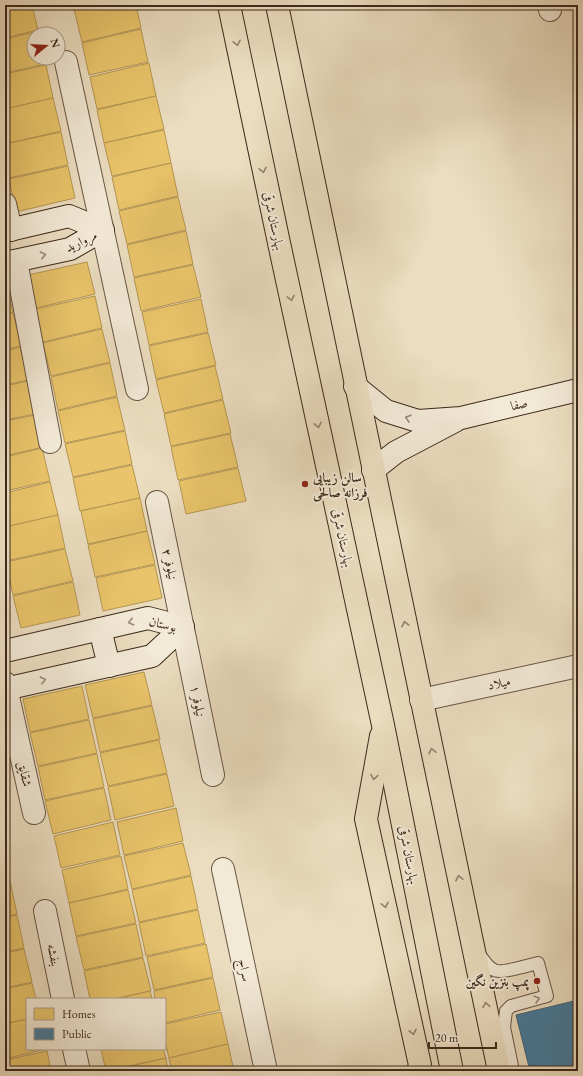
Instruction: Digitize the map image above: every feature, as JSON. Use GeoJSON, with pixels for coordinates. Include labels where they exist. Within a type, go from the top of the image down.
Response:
{"type":"FeatureCollection","features":[{"type":"Feature","properties":{"kind":"main road","name":"بهارستان شرقی"},"geometry":{"type":"LineString","coordinates":[[229,5],[280,250],[383,725],[452,1071]]}},
{"type":"Feature","properties":{"kind":"main road"},"geometry":{"type":"LineString","coordinates":[[276,5],[499,1071]]}},
{"type":"Feature","properties":{"kind":"main road"},"geometry":{"type":"LineString","coordinates":[[383,725],[366,819],[420,1065],[418,1071]]}},
{"type":"Feature","properties":{"kind":"street"},"geometry":{"type":"LineString","coordinates":[[66,62],[137,389]]}},
{"type":"Feature","properties":{"kind":"street"},"geometry":{"type":"LineString","coordinates":[[5,204],[8,231]]}},
{"type":"Feature","properties":{"kind":"street","name":"مروارید"},"geometry":{"type":"LineString","coordinates":[[8,231],[70,216],[103,230]]}},
{"type":"Feature","properties":{"kind":"street","name":"مروارید"},"geometry":{"type":"LineString","coordinates":[[10,262],[70,249],[103,230]]}},
{"type":"Feature","properties":{"kind":"street"},"geometry":{"type":"LineString","coordinates":[[10,262],[50,442]]}},
{"type":"Feature","properties":{"kind":"street"},"geometry":{"type":"LineString","coordinates":[[356,386],[386,411],[418,421],[461,418]]}},
{"type":"Feature","properties":{"kind":"street","name":"صفا"},"geometry":{"type":"LineString","coordinates":[[461,418],[578,390]]}},
{"type":"Feature","properties":{"kind":"street"},"geometry":{"type":"LineString","coordinates":[[373,470],[396,452],[461,418]]}},
{"type":"Feature","properties":{"kind":"street","name":"نیلوفر ۲"},"geometry":{"type":"LineString","coordinates":[[157,502],[183,627]]}},
{"type":"Feature","properties":{"kind":"street","name":"بوستان"},"geometry":{"type":"LineString","coordinates":[[5,651],[148,618],[183,627]]}},
{"type":"Feature","properties":{"kind":"street","name":"بوستان"},"geometry":{"type":"LineString","coordinates":[[5,687],[152,656],[183,627]]}},
{"type":"Feature","properties":{"kind":"street","name":"نیلوفر ۱"},"geometry":{"type":"LineString","coordinates":[[183,627],[213,775]]}},
{"type":"Feature","properties":{"kind":"street"},"geometry":{"type":"LineString","coordinates":[[100,629],[110,666]]}},
{"type":"Feature","properties":{"kind":"street","name":"میلاد"},"geometry":{"type":"LineString","coordinates":[[421,700],[578,666]]}},
{"type":"Feature","properties":{"kind":"street","name":"شقایق"},"geometry":{"type":"LineString","coordinates":[[5,687],[34,813]]}},
{"type":"Feature","properties":{"kind":"street","name":"سراج"},"geometry":{"type":"LineString","coordinates":[[223,869],[266,1071]]}},
{"type":"Feature","properties":{"kind":"street","name":"بنفشه"},"geometry":{"type":"LineString","coordinates":[[44,911],[63,998]]}},
{"type":"Feature","properties":{"kind":"street"},"geometry":{"type":"LineString","coordinates":[[74,1050],[79,1071]]}},
{"type":"Feature","properties":{"kind":"lane"},"geometry":{"type":"LineString","coordinates":[[474,947],[486,964],[494,971],[501,972],[538,963],[547,996],[511,1006],[506,1011],[504,1027],[513,1071]]}},
{"type":"Feature","properties":{"kind":"building: Homes"},"geometry":{"type":"Polygon","coordinates":[[[5,5],[32,5],[37,26],[26,26],[26,33],[5,38],[5,5]]]}},
{"type":"Feature","properties":{"kind":"building: Homes"},"geometry":{"type":"Polygon","coordinates":[[[93,5],[136,5],[141,28],[82,42],[74,9],[93,5]]]}},
{"type":"Feature","properties":{"kind":"building: Homes"},"geometry":{"type":"Polygon","coordinates":[[[141,29],[148,62],[89,75],[82,43],[141,29]]]}},
{"type":"Feature","properties":{"kind":"building: Homes"},"geometry":{"type":"Polygon","coordinates":[[[26,34],[26,66],[36,66],[5,73],[5,39],[26,34]]]}},
{"type":"Feature","properties":{"kind":"building: Homes"},"geometry":{"type":"Polygon","coordinates":[[[149,63],[156,96],[97,109],[90,77],[149,63]]]}},
{"type":"Feature","properties":{"kind":"building: Homes"},"geometry":{"type":"Polygon","coordinates":[[[46,66],[53,98],[5,109],[5,74],[46,66]]]}},
{"type":"Feature","properties":{"kind":"building: Homes"},"geometry":{"type":"Polygon","coordinates":[[[156,96],[164,129],[104,143],[97,110],[156,96]]]}},
{"type":"Feature","properties":{"kind":"building: Homes"},"geometry":{"type":"Polygon","coordinates":[[[53,98],[61,131],[5,144],[5,109],[53,98]]]}},
{"type":"Feature","properties":{"kind":"building: Homes"},"geometry":{"type":"Polygon","coordinates":[[[164,130],[171,163],[112,176],[104,143],[164,130]]]}},
{"type":"Feature","properties":{"kind":"building: Homes"},"geometry":{"type":"Polygon","coordinates":[[[61,132],[68,165],[9,178],[5,162],[5,144],[61,132]]]}},
{"type":"Feature","properties":{"kind":"building: Homes"},"geometry":{"type":"Polygon","coordinates":[[[171,163],[178,196],[119,210],[112,177],[171,163]]]}},
{"type":"Feature","properties":{"kind":"building: Homes"},"geometry":{"type":"Polygon","coordinates":[[[68,166],[75,198],[16,212],[9,179],[68,166]]]}},
{"type":"Feature","properties":{"kind":"building: Homes"},"geometry":{"type":"Polygon","coordinates":[[[178,197],[186,230],[127,244],[119,211],[178,197]]]}},
{"type":"Feature","properties":{"kind":"building: Homes"},"geometry":{"type":"Polygon","coordinates":[[[186,231],[193,264],[134,277],[127,245],[186,231]]]}},
{"type":"Feature","properties":{"kind":"building: Homes"},"geometry":{"type":"Polygon","coordinates":[[[87,262],[95,294],[36,308],[28,275],[87,262]]]}},
{"type":"Feature","properties":{"kind":"building: Homes"},"geometry":{"type":"Polygon","coordinates":[[[193,265],[201,297],[141,311],[134,278],[193,265]]]}},
{"type":"Feature","properties":{"kind":"building: Homes"},"geometry":{"type":"Polygon","coordinates":[[[5,279],[13,312],[5,314],[5,279]]]}},
{"type":"Feature","properties":{"kind":"building: Homes"},"geometry":{"type":"Polygon","coordinates":[[[95,296],[102,328],[43,342],[36,309],[95,296]]]}},
{"type":"Feature","properties":{"kind":"building: Homes"},"geometry":{"type":"Polygon","coordinates":[[[201,299],[208,332],[149,345],[142,312],[201,299]]]}},
{"type":"Feature","properties":{"kind":"building: Homes"},"geometry":{"type":"Polygon","coordinates":[[[13,313],[21,346],[5,350],[5,315],[13,313]]]}},
{"type":"Feature","properties":{"kind":"building: Homes"},"geometry":{"type":"Polygon","coordinates":[[[102,329],[110,362],[51,376],[43,343],[102,329]]]}},
{"type":"Feature","properties":{"kind":"building: Homes"},"geometry":{"type":"Polygon","coordinates":[[[208,333],[216,365],[156,379],[149,346],[208,333]]]}},
{"type":"Feature","properties":{"kind":"building: Homes"},"geometry":{"type":"Polygon","coordinates":[[[20,347],[28,380],[5,385],[5,351],[20,347]]]}},
{"type":"Feature","properties":{"kind":"building: Homes"},"geometry":{"type":"Polygon","coordinates":[[[110,363],[117,396],[58,410],[51,377],[110,363]]]}},
{"type":"Feature","properties":{"kind":"building: Homes"},"geometry":{"type":"Polygon","coordinates":[[[215,366],[223,399],[164,413],[156,380],[215,366]]]}},
{"type":"Feature","properties":{"kind":"building: Homes"},"geometry":{"type":"Polygon","coordinates":[[[28,381],[35,414],[5,420],[5,386],[28,381]]]}},
{"type":"Feature","properties":{"kind":"building: Homes"},"geometry":{"type":"Polygon","coordinates":[[[117,397],[125,430],[65,443],[58,411],[117,397]]]}},
{"type":"Feature","properties":{"kind":"building: Homes"},"geometry":{"type":"Polygon","coordinates":[[[223,400],[231,433],[171,446],[164,414],[223,400]]]}},
{"type":"Feature","properties":{"kind":"building: Homes"},"geometry":{"type":"Polygon","coordinates":[[[35,415],[43,447],[5,456],[5,421],[35,415]]]}},
{"type":"Feature","properties":{"kind":"building: Homes"},"geometry":{"type":"Polygon","coordinates":[[[125,431],[132,464],[73,477],[65,444],[125,431]]]}},
{"type":"Feature","properties":{"kind":"building: Homes"},"geometry":{"type":"Polygon","coordinates":[[[230,434],[238,467],[178,480],[171,447],[230,434]]]}},
{"type":"Feature","properties":{"kind":"building: Homes"},"geometry":{"type":"Polygon","coordinates":[[[42,448],[50,481],[5,491],[5,457],[42,448]]]}},
{"type":"Feature","properties":{"kind":"building: Homes"},"geometry":{"type":"Polygon","coordinates":[[[132,465],[140,498],[80,511],[73,478],[132,465]]]}},
{"type":"Feature","properties":{"kind":"building: Homes"},"geometry":{"type":"Polygon","coordinates":[[[238,468],[246,501],[186,514],[179,481],[238,468]]]}},
{"type":"Feature","properties":{"kind":"building: Homes"},"geometry":{"type":"Polygon","coordinates":[[[50,482],[58,515],[5,527],[5,493],[50,482]]]}},
{"type":"Feature","properties":{"kind":"building: Homes"},"geometry":{"type":"Polygon","coordinates":[[[140,498],[147,531],[88,544],[81,511],[140,498]]]}},
{"type":"Feature","properties":{"kind":"building: Homes"},"geometry":{"type":"Polygon","coordinates":[[[58,515],[65,548],[6,561],[5,527],[58,515]]]}},
{"type":"Feature","properties":{"kind":"building: Homes"},"geometry":{"type":"Polygon","coordinates":[[[147,531],[155,564],[95,577],[88,545],[147,531]]]}},
{"type":"Feature","properties":{"kind":"building: Homes"},"geometry":{"type":"Polygon","coordinates":[[[65,549],[73,581],[13,595],[6,562],[65,549]]]}},
{"type":"Feature","properties":{"kind":"building: Homes"},"geometry":{"type":"Polygon","coordinates":[[[155,565],[162,598],[103,611],[96,578],[155,565]]]}},
{"type":"Feature","properties":{"kind":"building: Homes"},"geometry":{"type":"Polygon","coordinates":[[[73,582],[80,615],[21,628],[13,596],[73,582]]]}},
{"type":"Feature","properties":{"kind":"building: Homes"},"geometry":{"type":"Polygon","coordinates":[[[144,672],[152,705],[93,718],[85,685],[144,672]]]}},
{"type":"Feature","properties":{"kind":"building: Homes"},"geometry":{"type":"Polygon","coordinates":[[[82,686],[89,719],[30,732],[23,699],[82,686]]]}},
{"type":"Feature","properties":{"kind":"building: Homes"},"geometry":{"type":"Polygon","coordinates":[[[152,706],[160,739],[100,752],[93,719],[152,706]]]}},
{"type":"Feature","properties":{"kind":"building: Homes"},"geometry":{"type":"Polygon","coordinates":[[[89,720],[97,753],[38,766],[30,733],[89,720]]]}},
{"type":"Feature","properties":{"kind":"building: Homes"},"geometry":{"type":"Polygon","coordinates":[[[159,740],[167,773],[108,786],[100,753],[159,740]]]}},
{"type":"Feature","properties":{"kind":"building: Homes"},"geometry":{"type":"Polygon","coordinates":[[[97,754],[104,787],[45,800],[38,767],[97,754]]]}},
{"type":"Feature","properties":{"kind":"building: Homes"},"geometry":{"type":"Polygon","coordinates":[[[167,774],[174,806],[115,820],[108,787],[167,774]]]}},
{"type":"Feature","properties":{"kind":"building: Homes"},"geometry":{"type":"Polygon","coordinates":[[[104,788],[111,820],[53,834],[45,801],[104,788]]]}},
{"type":"Feature","properties":{"kind":"building: Homes"},"geometry":{"type":"Polygon","coordinates":[[[176,808],[183,841],[124,855],[117,822],[176,808]]]}},
{"type":"Feature","properties":{"kind":"building: Homes"},"geometry":{"type":"Polygon","coordinates":[[[113,822],[120,855],[61,868],[54,836],[113,822]]]}},
{"type":"Feature","properties":{"kind":"building: Homes"},"geometry":{"type":"Polygon","coordinates":[[[183,843],[191,875],[132,889],[124,856],[183,843]]]}},
{"type":"Feature","properties":{"kind":"building: Homes"},"geometry":{"type":"Polygon","coordinates":[[[121,856],[128,889],[69,903],[62,870],[121,856]]]}},
{"type":"Feature","properties":{"kind":"building: Homes"},"geometry":{"type":"Polygon","coordinates":[[[5,860],[9,880],[5,881],[5,860]]]}},
{"type":"Feature","properties":{"kind":"building: Homes"},"geometry":{"type":"Polygon","coordinates":[[[191,876],[198,909],[139,922],[132,890],[191,876]]]}},
{"type":"Feature","properties":{"kind":"building: Homes"},"geometry":{"type":"Polygon","coordinates":[[[10,881],[17,914],[5,917],[5,882],[10,881]]]}},
{"type":"Feature","properties":{"kind":"building: Homes"},"geometry":{"type":"Polygon","coordinates":[[[128,890],[136,923],[76,936],[69,903],[128,890]]]}},
{"type":"Feature","properties":{"kind":"building: Homes"},"geometry":{"type":"Polygon","coordinates":[[[198,910],[205,943],[146,956],[139,923],[198,910]]]}},
{"type":"Feature","properties":{"kind":"building: Homes"},"geometry":{"type":"Polygon","coordinates":[[[17,915],[24,948],[5,952],[5,918],[17,915]]]}},
{"type":"Feature","properties":{"kind":"building: Homes"},"geometry":{"type":"Polygon","coordinates":[[[136,924],[143,957],[84,970],[76,937],[136,924]]]}},
{"type":"Feature","properties":{"kind":"building: Homes"},"geometry":{"type":"Polygon","coordinates":[[[206,944],[213,977],[154,990],[147,957],[206,944]]]}},
{"type":"Feature","properties":{"kind":"building: Homes"},"geometry":{"type":"Polygon","coordinates":[[[24,949],[32,982],[5,988],[5,953],[24,949]]]}},
{"type":"Feature","properties":{"kind":"building: Homes"},"geometry":{"type":"Polygon","coordinates":[[[143,958],[151,991],[118,998],[90,998],[84,971],[143,958]]]}},
{"type":"Feature","properties":{"kind":"building: Homes"},"geometry":{"type":"Polygon","coordinates":[[[213,978],[220,1010],[166,1023],[166,998],[155,998],[154,991],[213,978]]]}},
{"type":"Feature","properties":{"kind":"building: Homes"},"geometry":{"type":"Polygon","coordinates":[[[32,983],[36,998],[26,998],[26,1019],[5,1024],[5,989],[32,983]]]}},
{"type":"Feature","properties":{"kind":"building: Homes"},"geometry":{"type":"Polygon","coordinates":[[[150,991],[152,998],[120,998],[150,991]]]}},
{"type":"Feature","properties":{"kind":"building: Homes"},"geometry":{"type":"Polygon","coordinates":[[[221,1012],[228,1044],[169,1058],[166,1045],[166,1024],[221,1012]]]}},
{"type":"Feature","properties":{"kind":"building: Homes"},"geometry":{"type":"Polygon","coordinates":[[[26,1019],[26,1050],[42,1050],[5,1059],[5,1024],[26,1019]]]}},
{"type":"Feature","properties":{"kind":"building: Homes"},"geometry":{"type":"Polygon","coordinates":[[[228,1044],[234,1071],[172,1071],[169,1058],[228,1044]]]}},
{"type":"Feature","properties":{"kind":"building: Homes"},"geometry":{"type":"Polygon","coordinates":[[[101,1050],[163,1050],[166,1058],[106,1071],[101,1050]]]}},
{"type":"Feature","properties":{"kind":"building: Homes"},"geometry":{"type":"Polygon","coordinates":[[[47,1051],[51,1071],[5,1071],[5,1060],[47,1051]]]}},
{"type":"Feature","properties":{"kind":"building: Homes"},"geometry":{"type":"Polygon","coordinates":[[[166,1058],[168,1071],[110,1071],[166,1058]]]}},
{"type":"Feature","properties":{"kind":"building: Public"},"geometry":{"type":"Polygon","coordinates":[[[578,1000],[578,1071],[530,1071],[516,1015],[578,1000]]]}},
{"type":"Feature","properties":{"kind":"place","name":"سالن زیبایی فرزانه صالحی"},"geometry":{"type":"Point","coordinates":[305,484]}},
{"type":"Feature","properties":{"kind":"place","name":"پمپ بنزین نگین"},"geometry":{"type":"Point","coordinates":[537,981]}}]}
